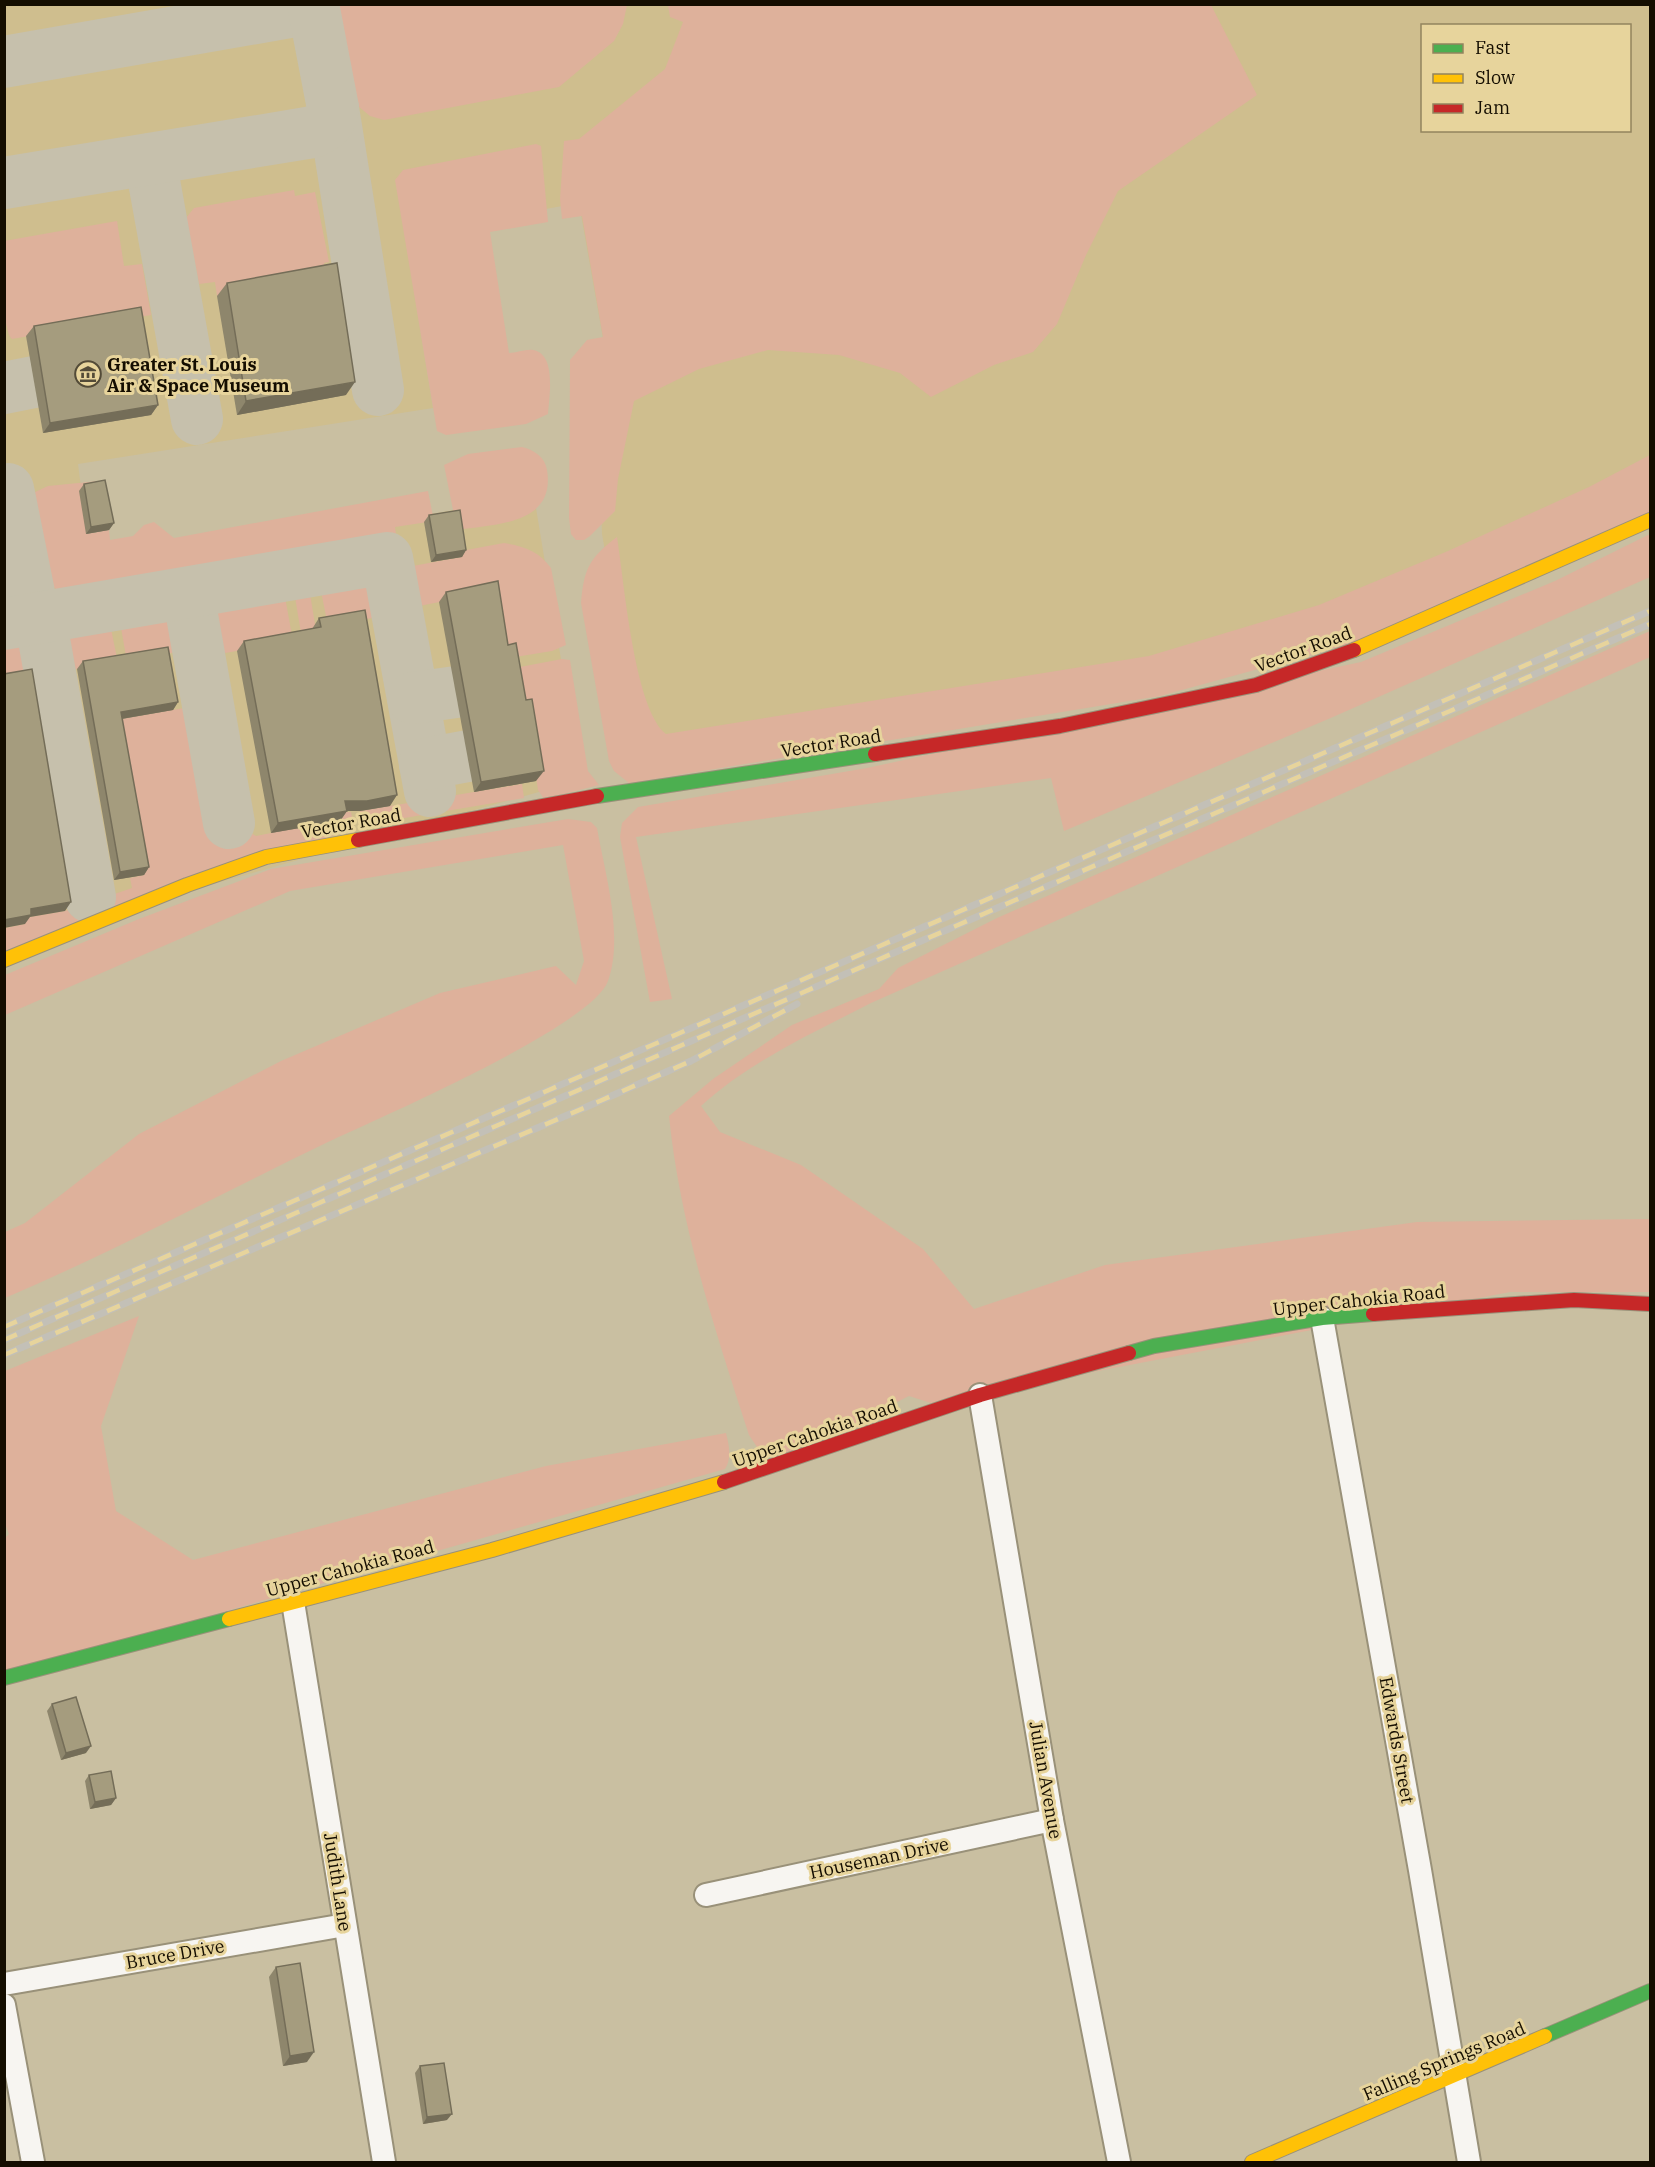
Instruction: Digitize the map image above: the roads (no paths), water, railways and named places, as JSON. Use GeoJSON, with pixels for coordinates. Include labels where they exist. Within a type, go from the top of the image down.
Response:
{"type":"FeatureCollection","features":[{"type":"Feature","properties":{"kind":"street","name":"Vector Road"},"geometry":{"type":"LineString","coordinates":[[4,960],[187,885],[266,857],[601,795],[1060,726],[1256,685],[1372,643],[1650,520]]}},
{"type":"Feature","properties":{"kind":"street","name":"Upper Cahokia Road"},"geometry":{"type":"LineString","coordinates":[[4,1678],[492,1550],[749,1475],[980,1395],[1154,1346],[1322,1318],[1574,1300],[1650,1304]]}},
{"type":"Feature","properties":{"kind":"street","name":"Edwards Street"},"geometry":{"type":"LineString","coordinates":[[1322,1318],[1420,1870],[1469,2163]]}},
{"type":"Feature","properties":{"kind":"street","name":"Julian Avenue"},"geometry":{"type":"LineString","coordinates":[[980,1395],[1052,1821],[1119,2163]]}},
{"type":"Feature","properties":{"kind":"street","name":"Judith Lane"},"geometry":{"type":"LineString","coordinates":[[293,1602],[384,2163]]}},
{"type":"Feature","properties":{"kind":"street","name":"Houseman Drive"},"geometry":{"type":"LineString","coordinates":[[706,1895],[1052,1821]]}},
{"type":"Feature","properties":{"kind":"street","name":"Bruce Drive"},"geometry":{"type":"LineString","coordinates":[[4,1984],[345,1925]]}},
{"type":"Feature","properties":{"kind":"street","name":"Falling Springs Road"},"geometry":{"type":"LineString","coordinates":[[1252,2163],[1650,1991]]}},
{"type":"Feature","properties":{"kind":"street"},"geometry":{"type":"LineString","coordinates":[[4,2005],[33,2163]]}},
{"type":"Feature","properties":{"kind":"railway"},"geometry":{"type":"LineString","coordinates":[[4,1327],[1650,611]]}},
{"type":"Feature","properties":{"kind":"railway"},"geometry":{"type":"LineString","coordinates":[[4,1340],[1650,624]]}},
{"type":"Feature","properties":{"kind":"railway"},"geometry":{"type":"LineString","coordinates":[[4,1355],[691,1061],[797,1004]]}},
{"type":"Feature","properties":{"kind":"place","name":"Greater St. Louis Air & Space Museum"},"geometry":{"type":"Point","coordinates":[88,374]}}]}
